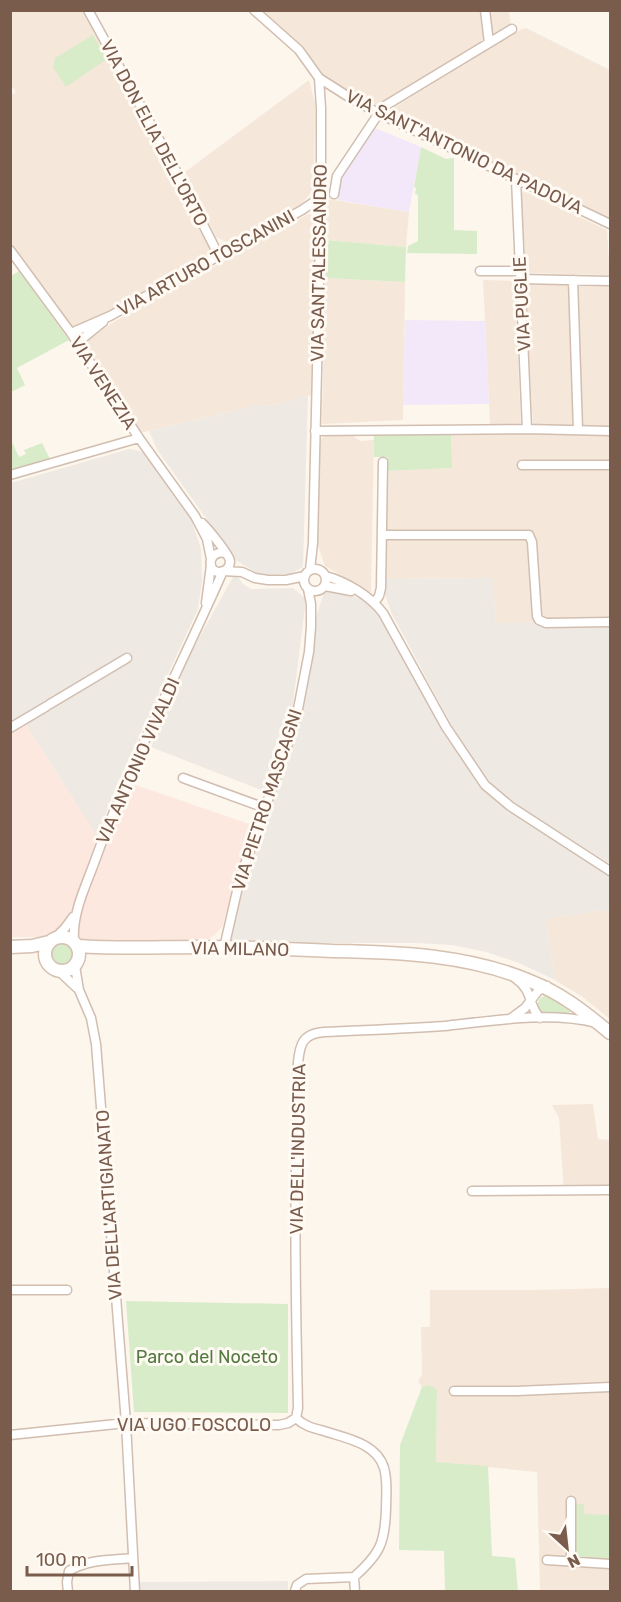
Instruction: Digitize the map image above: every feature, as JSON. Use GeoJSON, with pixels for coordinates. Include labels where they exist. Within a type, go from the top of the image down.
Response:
{"type":"FeatureCollection","features":[{"type":"Feature","properties":{"kind":"main road"},"geometry":{"type":"LineString","coordinates":[[16,947],[61,937],[68,938],[76,944],[79,953],[75,966]]}},
{"type":"Feature","properties":{"kind":"main road"},"geometry":{"type":"LineString","coordinates":[[46,962],[45,948],[52,940]]}},
{"type":"Feature","properties":{"kind":"main road","name":"VIA MILANO"},"geometry":{"type":"LineString","coordinates":[[76,944],[104,948],[377,952],[444,958],[526,979],[576,1000]]}},
{"type":"Feature","properties":{"kind":"main road"},"geometry":{"type":"LineString","coordinates":[[16,947],[35,954],[60,972],[66,971],[104,948]]}},
{"type":"Feature","properties":{"kind":"main road","name":"VIA MILANO"},"geometry":{"type":"LineString","coordinates":[[377,952],[423,950],[457,953],[480,957],[528,972],[576,1000],[605,1024],[610,1033]]}},
{"type":"Feature","properties":{"kind":"street","name":"VIA DON ELIA DELL'ORTO"},"geometry":{"type":"LineString","coordinates":[[88,10],[178,173],[219,256]]}},
{"type":"Feature","properties":{"kind":"street"},"geometry":{"type":"LineString","coordinates":[[254,10],[299,50],[319,78]]}},
{"type":"Feature","properties":{"kind":"street"},"geometry":{"type":"LineString","coordinates":[[485,10],[489,43]]}},
{"type":"Feature","properties":{"kind":"street"},"geometry":{"type":"LineString","coordinates":[[334,194],[337,176],[378,113],[389,102],[512,29]]}},
{"type":"Feature","properties":{"kind":"street","name":"VIA SANT'ANTONIO DA PADOVA"},"geometry":{"type":"LineString","coordinates":[[319,78],[378,113],[610,224]]}},
{"type":"Feature","properties":{"kind":"street","name":"VIA SANT'ALESSANDRO"},"geometry":{"type":"LineString","coordinates":[[307,579],[314,543],[321,197],[319,78]]}},
{"type":"Feature","properties":{"kind":"street","name":"VIA PUGLIE"},"geometry":{"type":"LineString","coordinates":[[516,179],[527,429]]}},
{"type":"Feature","properties":{"kind":"street","name":"VIA ARTURO TOSCANINI"},"geometry":{"type":"LineString","coordinates":[[110,316],[302,210],[321,197]]}},
{"type":"Feature","properties":{"kind":"street","name":"VIA ARTURO TOSCANINI"},"geometry":{"type":"LineString","coordinates":[[302,210],[320,210]]}},
{"type":"Feature","properties":{"kind":"street","name":"VIA VENEZIA"},"geometry":{"type":"LineString","coordinates":[[10,250],[71,333],[139,438],[195,516],[207,539],[211,562]]}},
{"type":"Feature","properties":{"kind":"street"},"geometry":{"type":"LineString","coordinates":[[480,271],[573,280],[610,281]]}},
{"type":"Feature","properties":{"kind":"street"},"geometry":{"type":"LineString","coordinates":[[573,280],[578,430]]}},
{"type":"Feature","properties":{"kind":"street"},"geometry":{"type":"LineString","coordinates":[[71,333],[110,316]]}},
{"type":"Feature","properties":{"kind":"street"},"geometry":{"type":"LineString","coordinates":[[77,343],[110,316]]}},
{"type":"Feature","properties":{"kind":"street"},"geometry":{"type":"LineString","coordinates":[[315,431],[527,429],[610,431]]}},
{"type":"Feature","properties":{"kind":"street"},"geometry":{"type":"LineString","coordinates":[[10,475],[139,438]]}},
{"type":"Feature","properties":{"kind":"street"},"geometry":{"type":"LineString","coordinates":[[374,603],[381,588],[383,462]]}},
{"type":"Feature","properties":{"kind":"street"},"geometry":{"type":"LineString","coordinates":[[522,465],[610,465]]}},
{"type":"Feature","properties":{"kind":"street","name":"VIA VENEZIA"},"geometry":{"type":"LineString","coordinates":[[195,516],[212,533],[227,556],[242,572]]}},
{"type":"Feature","properties":{"kind":"street"},"geometry":{"type":"LineString","coordinates":[[382,535],[529,535],[532,542],[539,620],[546,623],[610,622]]}},
{"type":"Feature","properties":{"kind":"street","name":"VIA SANT'ALESSANDRO"},"geometry":{"type":"LineString","coordinates":[[314,543],[324,573]]}},
{"type":"Feature","properties":{"kind":"street"},"geometry":{"type":"LineString","coordinates":[[205,612],[211,562],[214,554],[219,552],[227,556],[230,564],[223,572]]}},
{"type":"Feature","properties":{"kind":"street"},"geometry":{"type":"LineString","coordinates":[[211,562],[218,572],[242,572],[261,580],[307,579],[316,569],[374,603],[387,620],[446,727],[482,782],[510,807],[610,871]]}},
{"type":"Feature","properties":{"kind":"street","name":"VIA ANTONIO VIVALDI"},"geometry":{"type":"LineString","coordinates":[[77,911],[104,836],[160,707],[223,572]]}},
{"type":"Feature","properties":{"kind":"street"},"geometry":{"type":"LineString","coordinates":[[307,579],[314,592],[323,588],[327,583],[324,573]]}},
{"type":"Feature","properties":{"kind":"street","name":"VIA PIETRO MASCAGNI"},"geometry":{"type":"LineString","coordinates":[[224,948],[238,884],[290,738],[298,709],[309,652],[312,616],[307,579]]}},
{"type":"Feature","properties":{"kind":"street"},"geometry":{"type":"LineString","coordinates":[[323,588],[349,591],[366,597]]}},
{"type":"Feature","properties":{"kind":"street","name":"VIA PIETRO MASCAGNI"},"geometry":{"type":"LineString","coordinates":[[312,616],[323,588]]}},
{"type":"Feature","properties":{"kind":"street"},"geometry":{"type":"LineString","coordinates":[[10,728],[127,658]]}},
{"type":"Feature","properties":{"kind":"street"},"geometry":{"type":"LineString","coordinates":[[183,778],[265,808]]}},
{"type":"Feature","properties":{"kind":"street"},"geometry":{"type":"LineString","coordinates":[[52,940],[65,928],[77,911]]}},
{"type":"Feature","properties":{"kind":"street"},"geometry":{"type":"LineString","coordinates":[[76,944],[74,927],[77,911]]}},
{"type":"Feature","properties":{"kind":"street","name":"VIA DELL'ARTIGIANATO"},"geometry":{"type":"LineString","coordinates":[[75,966],[79,990],[93,1024],[96,1044],[126,1423],[135,1592]]}},
{"type":"Feature","properties":{"kind":"street","name":"VIA DELL'ARTIGIANATO"},"geometry":{"type":"LineString","coordinates":[[60,972],[79,990]]}},
{"type":"Feature","properties":{"kind":"street"},"geometry":{"type":"LineString","coordinates":[[507,973],[524,985],[534,1010],[540,1018]]}},
{"type":"Feature","properties":{"kind":"street"},"geometry":{"type":"LineString","coordinates":[[510,1019],[523,1010],[543,987]]}},
{"type":"Feature","properties":{"kind":"street"},"geometry":{"type":"LineString","coordinates":[[566,1019],[576,1000]]}},
{"type":"Feature","properties":{"kind":"street","name":"VIA DELL'INDUSTRIA"},"geometry":{"type":"LineString","coordinates":[[296,1418],[298,1408],[297,1130],[300,1049],[303,1042],[309,1035],[320,1032],[431,1027],[510,1019],[585,1020],[605,1024]]}},
{"type":"Feature","properties":{"kind":"street"},"geometry":{"type":"LineString","coordinates":[[472,1191],[610,1190]]}},
{"type":"Feature","properties":{"kind":"street"},"geometry":{"type":"LineString","coordinates":[[10,1290],[67,1290]]}},
{"type":"Feature","properties":{"kind":"street"},"geometry":{"type":"LineString","coordinates":[[454,1391],[610,1387]]}},
{"type":"Feature","properties":{"kind":"street","name":"VIA UGO FOSCOLO"},"geometry":{"type":"LineString","coordinates":[[10,1435],[126,1423],[279,1425],[296,1418],[306,1426],[347,1438],[364,1445],[376,1455],[386,1476],[386,1519],[382,1541],[372,1561],[354,1576]]}},
{"type":"Feature","properties":{"kind":"street"},"geometry":{"type":"LineString","coordinates":[[571,1501],[571,1562]]}},
{"type":"Feature","properties":{"kind":"street"},"geometry":{"type":"LineString","coordinates":[[68,1592],[69,1571],[76,1567],[133,1558]]}},
{"type":"Feature","properties":{"kind":"street"},"geometry":{"type":"LineString","coordinates":[[547,1560],[610,1564]]}},
{"type":"Feature","properties":{"kind":"street"},"geometry":{"type":"LineString","coordinates":[[295,1591],[299,1582],[306,1579],[354,1576],[354,1592]]}},
{"type":"Feature","properties":{"kind":"shaded area"},"geometry":{"type":"Polygon","coordinates":[[[11,11],[84,11],[215,255],[108,313],[72,329],[11,243],[10,96],[16,92],[11,85],[11,11]]]}},
{"type":"Feature","properties":{"kind":"shaded area"},"geometry":{"type":"Polygon","coordinates":[[[258,11],[509,11],[511,27],[377,110],[321,75],[302,48],[258,11]]]}},
{"type":"Feature","properties":{"kind":"shaded area"},"geometry":{"type":"Polygon","coordinates":[[[526,28],[610,70],[610,219],[392,114],[393,108],[526,28]]]}},
{"type":"Feature","properties":{"kind":"shaded area"},"geometry":{"type":"Polygon","coordinates":[[[309,80],[315,103],[314,189],[301,205],[228,243],[216,237],[185,172],[309,80]]]}},
{"type":"Feature","properties":{"kind":"shaded area"},"geometry":{"type":"Polygon","coordinates":[[[375,128],[421,147],[409,212],[337,200],[340,177],[375,128]]]}},
{"type":"Feature","properties":{"kind":"shaded area"},"geometry":{"type":"Polygon","coordinates":[[[524,191],[607,230],[610,275],[530,273],[526,269],[521,194],[524,191]]]}},
{"type":"Feature","properties":{"kind":"shaded area"},"geometry":{"type":"Polygon","coordinates":[[[327,199],[409,212],[406,247],[325,240],[327,199]]]}},
{"type":"Feature","properties":{"kind":"shaded area"},"geometry":{"type":"Polygon","coordinates":[[[308,214],[316,216],[312,395],[268,406],[262,404],[140,433],[85,343],[112,323],[308,214]]]}},
{"type":"Feature","properties":{"kind":"shaded area"},"geometry":{"type":"Polygon","coordinates":[[[325,278],[405,282],[403,420],[322,424],[325,278]]]}},
{"type":"Feature","properties":{"kind":"shaded area"},"geometry":{"type":"Polygon","coordinates":[[[483,280],[514,281],[521,424],[490,424],[483,280]]]}},
{"type":"Feature","properties":{"kind":"shaded area"},"geometry":{"type":"Polygon","coordinates":[[[531,284],[610,286],[610,429],[533,426],[525,289],[531,284]]]}},
{"type":"Feature","properties":{"kind":"shaded area"},"geometry":{"type":"Polygon","coordinates":[[[405,320],[485,321],[489,404],[403,405],[405,320]]]}},
{"type":"Feature","properties":{"kind":"shaded area"},"geometry":{"type":"Polygon","coordinates":[[[308,396],[303,567],[290,574],[259,575],[236,560],[158,451],[149,431],[262,404],[268,406],[308,396]]]}},
{"type":"Feature","properties":{"kind":"shaded area"},"geometry":{"type":"Polygon","coordinates":[[[451,431],[610,434],[610,625],[535,625],[534,622],[496,624],[493,578],[385,579],[387,471],[452,468],[451,431]]]}},
{"type":"Feature","properties":{"kind":"shaded area"},"geometry":{"type":"Polygon","coordinates":[[[350,434],[360,441],[374,440],[371,593],[325,566],[318,546],[320,440],[326,435],[350,434]]]}},
{"type":"Feature","properties":{"kind":"shaded area"},"geometry":{"type":"Polygon","coordinates":[[[129,449],[146,454],[153,461],[191,519],[201,549],[202,581],[198,609],[117,785],[97,836],[26,725],[11,734],[11,483],[129,449]]]}},
{"type":"Feature","properties":{"kind":"shaded area"},"geometry":{"type":"Polygon","coordinates":[[[233,577],[238,577],[251,589],[293,588],[306,599],[291,719],[287,717],[272,754],[279,757],[266,792],[151,747],[190,654],[233,577]]]}},
{"type":"Feature","properties":{"kind":"shaded area"},"geometry":{"type":"Polygon","coordinates":[[[493,578],[496,623],[610,625],[610,864],[501,794],[486,778],[458,737],[392,614],[385,595],[385,579],[493,578]]]}},
{"type":"Feature","properties":{"kind":"shaded area"},"geometry":{"type":"Polygon","coordinates":[[[327,590],[350,594],[365,601],[380,615],[480,785],[498,803],[610,875],[610,909],[546,919],[555,980],[519,963],[486,952],[452,945],[230,943],[240,886],[304,701],[316,617],[327,590]]]}},
{"type":"Feature","properties":{"kind":"shaded area"},"geometry":{"type":"Polygon","coordinates":[[[26,725],[97,836],[107,841],[133,784],[255,826],[238,869],[223,925],[215,935],[201,943],[88,944],[81,940],[78,933],[64,930],[43,937],[11,937],[10,734],[26,725]]]}},
{"type":"Feature","properties":{"kind":"shaded area"},"geometry":{"type":"Polygon","coordinates":[[[610,909],[610,1019],[581,996],[555,980],[546,919],[610,909]]]}},
{"type":"Feature","properties":{"kind":"shaded area"},"geometry":{"type":"Polygon","coordinates":[[[593,1104],[598,1139],[610,1140],[610,1195],[564,1195],[559,1118],[552,1105],[593,1104]]]}},
{"type":"Feature","properties":{"kind":"shaded area"},"geometry":{"type":"Polygon","coordinates":[[[610,1288],[610,1591],[540,1591],[537,1472],[436,1462],[437,1390],[427,1385],[422,1387],[418,1381],[422,1375],[421,1327],[430,1327],[430,1290],[610,1288]]]}},
{"type":"Feature","properties":{"kind":"shaded area"},"geometry":{"type":"Polygon","coordinates":[[[288,1581],[288,1591],[139,1591],[138,1582],[288,1581]]]}},
{"type":"Feature","properties":{"kind":"green space"},"geometry":{"type":"Polygon","coordinates":[[[93,35],[107,59],[66,87],[53,67],[55,58],[93,35]]]}},
{"type":"Feature","properties":{"kind":"green space"},"geometry":{"type":"Polygon","coordinates":[[[421,147],[446,159],[454,158],[454,230],[477,231],[477,254],[407,253],[408,246],[418,241],[418,195],[415,194],[416,188],[414,187],[421,147]]]}},
{"type":"Feature","properties":{"kind":"green space"},"geometry":{"type":"Polygon","coordinates":[[[325,240],[406,247],[405,282],[325,278],[325,240]]]}},
{"type":"Feature","properties":{"kind":"green space"},"geometry":{"type":"Polygon","coordinates":[[[19,271],[69,340],[17,368],[25,385],[11,392],[11,276],[19,271]]]}},
{"type":"Feature","properties":{"kind":"green space"},"geometry":{"type":"Polygon","coordinates":[[[451,431],[452,468],[387,471],[387,457],[374,457],[374,432],[451,431]]]}},
{"type":"Feature","properties":{"kind":"green space"},"geometry":{"type":"Polygon","coordinates":[[[11,440],[19,457],[26,454],[24,450],[42,443],[50,459],[11,470],[11,440]]]}},
{"type":"Feature","properties":{"kind":"green space"},"geometry":{"type":"Polygon","coordinates":[[[62,940],[72,944],[76,954],[72,964],[62,968],[52,964],[48,954],[52,944],[62,940]]]}},
{"type":"Feature","properties":{"kind":"green space"},"geometry":{"type":"Polygon","coordinates":[[[547,995],[572,1011],[556,1015],[540,1012],[539,1001],[547,995]]]}},
{"type":"Feature","properties":{"kind":"green space","name":"Parco del Noceto"},"geometry":{"type":"Polygon","coordinates":[[[126,1301],[288,1304],[288,1413],[134,1412],[126,1301]]]}},
{"type":"Feature","properties":{"kind":"green space"},"geometry":{"type":"Polygon","coordinates":[[[427,1385],[437,1390],[436,1462],[488,1466],[492,1556],[515,1558],[518,1591],[445,1591],[444,1551],[399,1550],[400,1445],[422,1387],[427,1385]]]}},
{"type":"Feature","properties":{"kind":"green space"},"geometry":{"type":"Polygon","coordinates":[[[576,1504],[584,1504],[584,1514],[610,1515],[609,1560],[574,1559],[576,1504]]]}}]}
